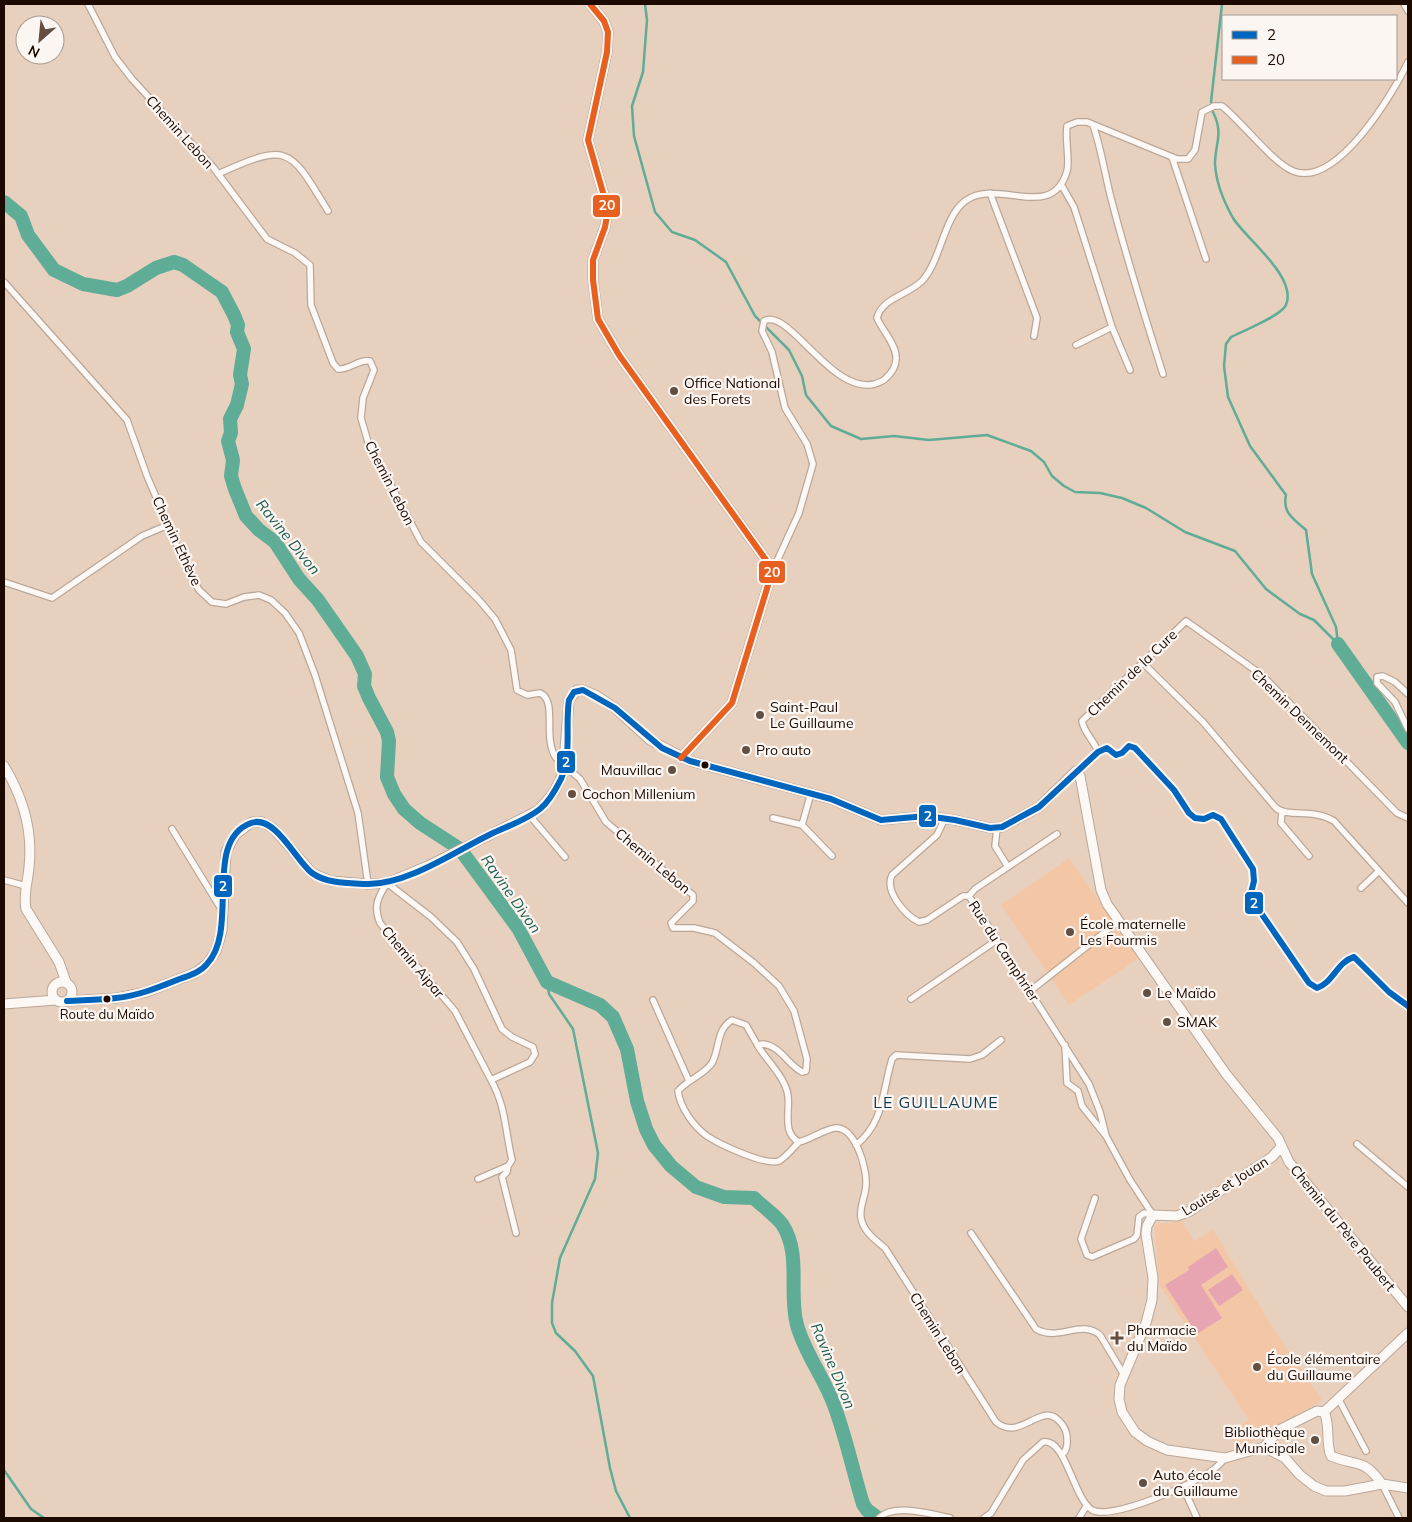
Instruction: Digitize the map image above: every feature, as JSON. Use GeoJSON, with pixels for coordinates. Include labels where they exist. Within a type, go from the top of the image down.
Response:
{"type":"FeatureCollection","features":[{"type":"Feature","properties":{"kind":"main road"},"geometry":{"type":"LineString","coordinates":[[590,4],[604,20],[608,32],[607,52],[588,140],[608,210],[605,227],[593,260],[598,319],[618,355],[771,567],[772,572],[732,703],[681,758]]}},
{"type":"Feature","properties":{"kind":"main road"},"geometry":{"type":"LineString","coordinates":[[4,1004],[37,1000],[66,1001],[117,998],[146,992],[195,973],[207,964],[216,950],[222,931],[224,914],[223,877],[226,852],[235,835],[252,822],[262,822],[273,828],[312,873],[331,881],[368,884],[387,883],[430,865],[530,816],[539,810],[549,798],[560,780],[565,764],[569,700],[571,695],[577,690],[590,692],[615,708],[650,740],[681,758],[719,771],[811,793],[843,803],[881,820],[915,817],[945,818],[997,828],[1009,824],[1039,808],[1076,771]]}},
{"type":"Feature","properties":{"kind":"main road"},"geometry":{"type":"LineString","coordinates":[[4,766],[19,795],[28,826],[30,851],[24,901],[26,909],[61,968],[72,992],[86,999]]}},
{"type":"Feature","properties":{"kind":"main road","name":"Louise et Jouan"},"geometry":{"type":"LineString","coordinates":[[1076,771],[1080,776],[1101,890],[1119,921],[1226,1074],[1278,1138],[1281,1147],[1272,1157],[1190,1211],[1177,1216],[1153,1215]]}},
{"type":"Feature","properties":{"kind":"main road"},"geometry":{"type":"LineString","coordinates":[[56,1000],[53,987],[61,968]]}},
{"type":"Feature","properties":{"kind":"main road"},"geometry":{"type":"LineString","coordinates":[[37,1000],[60,981],[66,982]]}},
{"type":"Feature","properties":{"kind":"main road"},"geometry":{"type":"LineString","coordinates":[[66,1001],[72,992]]}},
{"type":"Feature","properties":{"kind":"main road","name":"Chemin du Père Paubert"},"geometry":{"type":"LineString","coordinates":[[1281,1147],[1289,1162],[1408,1307]]}},
{"type":"Feature","properties":{"kind":"main road"},"geometry":{"type":"LineString","coordinates":[[1153,1215],[1147,1226],[1146,1234],[1153,1278],[1152,1300],[1146,1323],[1120,1385],[1119,1399],[1122,1412],[1136,1432],[1147,1441],[1167,1450],[1225,1458],[1264,1447],[1280,1430],[1317,1411],[1324,1412]]}},
{"type":"Feature","properties":{"kind":"main road"},"geometry":{"type":"LineString","coordinates":[[1324,1412],[1408,1333]]}},
{"type":"Feature","properties":{"kind":"main road"},"geometry":{"type":"LineString","coordinates":[[1324,1412],[1327,1422],[1328,1449],[1331,1456],[1363,1464],[1372,1469],[1382,1484]]}},
{"type":"Feature","properties":{"kind":"main road"},"geometry":{"type":"LineString","coordinates":[[1264,1447],[1286,1458],[1300,1475],[1314,1486],[1326,1491],[1345,1491],[1382,1484],[1408,1488]]}},
{"type":"Feature","properties":{"kind":"street","name":"Chemin Lebon"},"geometry":{"type":"LineString","coordinates":[[88,4],[115,57],[132,79],[218,174],[267,239],[301,257],[310,266],[311,305],[333,363],[338,369],[344,369],[364,360],[370,361],[374,370],[363,398],[361,418],[368,442],[380,468],[421,542],[479,600],[495,619],[511,650],[517,690],[528,695],[540,693],[548,700],[550,707],[550,744],[556,758],[565,764],[580,780],[606,822],[693,895],[693,901],[671,923],[673,928],[694,928],[715,933],[754,963],[779,986],[794,1011],[807,1059],[806,1071],[802,1072],[792,1067],[776,1048],[762,1044],[758,1046]]}},
{"type":"Feature","properties":{"kind":"street"},"geometry":{"type":"LineString","coordinates":[[1404,4],[1408,11]]}},
{"type":"Feature","properties":{"kind":"street"},"geometry":{"type":"LineString","coordinates":[[772,572],[799,513],[813,464],[807,444],[784,408],[772,352],[762,331],[764,321],[768,318],[783,324],[822,363],[851,382],[866,386],[883,382],[894,370],[896,355],[877,318],[879,310],[883,305],[918,286],[926,276],[955,214],[964,202],[974,196],[990,193],[1039,198],[1051,194],[1062,186],[1068,168],[1065,140],[1067,126],[1077,122],[1093,125],[1172,157],[1188,159],[1195,150],[1202,112],[1214,106],[1222,106],[1279,161],[1292,171],[1315,172],[1338,160],[1348,151],[1380,108],[1408,62]]}},
{"type":"Feature","properties":{"kind":"street"},"geometry":{"type":"LineString","coordinates":[[1093,125],[1103,156],[1105,177],[1115,213],[1163,374]]}},
{"type":"Feature","properties":{"kind":"street"},"geometry":{"type":"LineString","coordinates":[[218,174],[269,154],[285,155],[304,171],[328,211]]}},
{"type":"Feature","properties":{"kind":"street"},"geometry":{"type":"LineString","coordinates":[[1172,157],[1206,259]]}},
{"type":"Feature","properties":{"kind":"street"},"geometry":{"type":"LineString","coordinates":[[1062,186],[1074,207],[1112,327],[1130,370]]}},
{"type":"Feature","properties":{"kind":"street"},"geometry":{"type":"LineString","coordinates":[[990,193],[1037,318],[1034,336]]}},
{"type":"Feature","properties":{"kind":"street","name":"Chemin Ethève"},"geometry":{"type":"LineString","coordinates":[[4,282],[128,420],[168,525],[187,569],[199,590],[212,602],[226,604],[244,597],[259,595],[271,600],[285,613],[298,633],[315,675],[358,814],[368,884]]}},
{"type":"Feature","properties":{"kind":"street"},"geometry":{"type":"LineString","coordinates":[[1076,345],[1112,327]]}},
{"type":"Feature","properties":{"kind":"street"},"geometry":{"type":"LineString","coordinates":[[4,582],[52,598],[142,536],[168,525]]}},
{"type":"Feature","properties":{"kind":"street","name":"Chemin de la Cure"},"geometry":{"type":"LineString","coordinates":[[1098,752],[1096,744],[1083,727],[1082,721],[1186,621]]}},
{"type":"Feature","properties":{"kind":"street","name":"Chemin Dennemont"},"geometry":{"type":"LineString","coordinates":[[1186,621],[1262,675],[1397,813],[1408,818]]}},
{"type":"Feature","properties":{"kind":"street"},"geometry":{"type":"LineString","coordinates":[[1143,662],[1203,722],[1276,808],[1282,812],[1324,815],[1334,821],[1408,903]]}},
{"type":"Feature","properties":{"kind":"street"},"geometry":{"type":"LineString","coordinates":[[1408,694],[1395,682],[1383,676],[1377,677],[1377,683],[1395,702],[1408,729]]}},
{"type":"Feature","properties":{"kind":"street"},"geometry":{"type":"LineString","coordinates":[[1076,771],[1098,752],[1107,748],[1116,755],[1122,753],[1128,746],[1135,748],[1174,790],[1189,813],[1195,818],[1204,819],[1212,815],[1221,819],[1253,869],[1254,881],[1250,897],[1309,983],[1316,988],[1322,986],[1345,960],[1354,957],[1389,992],[1408,1006]]}},
{"type":"Feature","properties":{"kind":"street"},"geometry":{"type":"LineString","coordinates":[[802,825],[811,793]]}},
{"type":"Feature","properties":{"kind":"street"},"geometry":{"type":"LineString","coordinates":[[1282,812],[1280,821],[1309,856]]}},
{"type":"Feature","properties":{"kind":"street"},"geometry":{"type":"LineString","coordinates":[[530,816],[565,857]]}},
{"type":"Feature","properties":{"kind":"street"},"geometry":{"type":"LineString","coordinates":[[773,818],[802,825],[832,856]]}},
{"type":"Feature","properties":{"kind":"street","name":"Rue du Camphrier"},"geometry":{"type":"LineString","coordinates":[[945,818],[941,831],[894,872],[889,884],[910,918],[919,922],[928,920],[963,896],[968,896],[1089,1084],[1100,1112],[1106,1136]]}},
{"type":"Feature","properties":{"kind":"street"},"geometry":{"type":"LineString","coordinates":[[172,828],[224,914]]}},
{"type":"Feature","properties":{"kind":"street"},"geometry":{"type":"LineString","coordinates":[[997,828],[995,846],[1008,867]]}},
{"type":"Feature","properties":{"kind":"street"},"geometry":{"type":"LineString","coordinates":[[968,896],[975,889],[1057,834]]}},
{"type":"Feature","properties":{"kind":"street"},"geometry":{"type":"LineString","coordinates":[[1361,888],[1379,871]]}},
{"type":"Feature","properties":{"kind":"street"},"geometry":{"type":"LineString","coordinates":[[4,880],[26,886]]}},
{"type":"Feature","properties":{"kind":"street"},"geometry":{"type":"LineString","coordinates":[[387,883],[431,917],[457,942],[474,969],[502,1029],[512,1037],[534,1047],[535,1054],[530,1062],[491,1080]]}},
{"type":"Feature","properties":{"kind":"street","name":"Chemin Aipar"},"geometry":{"type":"LineString","coordinates":[[387,883],[376,900],[376,912],[380,923],[455,1011],[504,1106],[506,1134],[512,1160],[508,1166]]}},
{"type":"Feature","properties":{"kind":"street"},"geometry":{"type":"LineString","coordinates":[[1030,991],[1119,921]]}},
{"type":"Feature","properties":{"kind":"street"},"geometry":{"type":"LineString","coordinates":[[911,999],[997,940]]}},
{"type":"Feature","properties":{"kind":"street"},"geometry":{"type":"LineString","coordinates":[[653,1000],[689,1082]]}},
{"type":"Feature","properties":{"kind":"street"},"geometry":{"type":"LineString","coordinates":[[732,1020],[746,1025],[758,1046],[783,1082],[788,1095],[788,1130],[792,1139],[799,1142],[779,1160],[767,1162],[707,1136],[690,1119],[679,1099],[678,1091],[705,1070],[712,1062],[724,1025],[732,1020]]}},
{"type":"Feature","properties":{"kind":"street"},"geometry":{"type":"LineString","coordinates":[[856,1146],[868,1136],[875,1125],[882,1107],[892,1059],[896,1055],[970,1059],[982,1054],[1001,1040]]}},
{"type":"Feature","properties":{"kind":"street","name":"Rue du Camphrier"},"geometry":{"type":"LineString","coordinates":[[1064,1045],[1067,1083],[1078,1091],[1082,1106],[1106,1136],[1130,1180],[1153,1215]]}},
{"type":"Feature","properties":{"kind":"street","name":"Chemin Lebon"},"geometry":{"type":"LineString","coordinates":[[799,1142],[835,1128],[845,1129],[853,1136],[866,1184],[861,1204],[861,1218],[864,1228],[884,1248],[996,1422],[1005,1428],[1013,1428],[1044,1415],[1056,1418],[1067,1433],[1068,1445],[1062,1455]]}},
{"type":"Feature","properties":{"kind":"street"},"geometry":{"type":"LineString","coordinates":[[1357,1144],[1408,1186]]}},
{"type":"Feature","properties":{"kind":"street"},"geometry":{"type":"LineString","coordinates":[[478,1179],[508,1166]]}},
{"type":"Feature","properties":{"kind":"street"},"geometry":{"type":"LineString","coordinates":[[508,1166],[507,1172],[502,1177],[516,1233]]}},
{"type":"Feature","properties":{"kind":"street"},"geometry":{"type":"LineString","coordinates":[[1095,1198],[1081,1239],[1087,1256],[1092,1257],[1134,1239],[1137,1235],[1139,1217],[1144,1213],[1153,1215]]}},
{"type":"Feature","properties":{"kind":"street"},"geometry":{"type":"LineString","coordinates":[[971,1233],[1036,1328],[1050,1334],[1086,1328],[1094,1331],[1100,1336],[1124,1375]]}},
{"type":"Feature","properties":{"kind":"street"},"geometry":{"type":"LineString","coordinates":[[1338,1398],[1366,1451]]}},
{"type":"Feature","properties":{"kind":"street"},"geometry":{"type":"LineString","coordinates":[[984,1518],[991,1513],[1023,1460],[1033,1449],[1046,1441],[1054,1445],[1062,1455],[1087,1505],[1098,1512],[1110,1512],[1136,1505],[1183,1487],[1214,1470],[1225,1458]]}},
{"type":"Feature","properties":{"kind":"street"},"geometry":{"type":"LineString","coordinates":[[1382,1484],[1399,1518]]}},
{"type":"Feature","properties":{"kind":"street"},"geometry":{"type":"LineString","coordinates":[[1183,1487],[1197,1518]]}},
{"type":"Feature","properties":{"kind":"street"},"geometry":{"type":"LineString","coordinates":[[1080,1518],[1087,1505]]}},
{"type":"Feature","properties":{"kind":"street"},"geometry":{"type":"LineString","coordinates":[[879,1518],[888,1512],[924,1511],[950,1518]]}},
{"type":"Feature","properties":{"kind":"shaded area","name":"École maternelle Les Fourmis"},"geometry":{"type":"Polygon","coordinates":[[[1069,858],[1139,958],[1069,1005],[1001,905],[1069,858]]]}},
{"type":"Feature","properties":{"kind":"shaded area","name":"École élémentaire du Guillaume"},"geometry":{"type":"Polygon","coordinates":[[[1182,1221],[1194,1241],[1213,1230],[1277,1334],[1322,1400],[1239,1449],[1228,1434],[1249,1420],[1159,1285],[1155,1224],[1182,1221]]]}},
{"type":"Feature","properties":{"kind":"shaded area"},"geometry":{"type":"Polygon","coordinates":[[[1216,1248],[1228,1267],[1201,1285],[1222,1318],[1197,1334],[1165,1285],[1189,1270],[1188,1267],[1216,1248]]]}},
{"type":"Feature","properties":{"kind":"shaded area"},"geometry":{"type":"Polygon","coordinates":[[[1232,1274],[1243,1290],[1219,1306],[1208,1290],[1232,1274]]]}},
{"type":"Feature","properties":{"kind":"waterway"},"geometry":{"type":"LineString","coordinates":[[645,4],[647,20],[643,72],[632,106],[634,136],[655,212],[672,232],[695,240],[726,262],[755,316],[789,350],[802,376],[806,395],[831,426],[861,439],[894,436],[929,440],[987,435],[1031,451],[1044,462],[1052,476],[1075,492],[1100,493],[1122,498],[1146,508],[1185,532],[1235,551],[1266,589],[1300,614],[1314,620],[1338,644]]}},
{"type":"Feature","properties":{"kind":"waterway"},"geometry":{"type":"LineString","coordinates":[[1211,102],[1222,4]]}},
{"type":"Feature","properties":{"kind":"waterway"},"geometry":{"type":"LineString","coordinates":[[1213,112],[1218,126],[1215,164],[1224,199],[1239,226],[1278,270],[1288,294],[1286,305],[1277,314],[1231,337],[1226,344],[1224,366],[1228,397],[1250,446],[1286,495],[1287,511],[1306,530],[1312,574],[1336,627],[1338,644]]}},
{"type":"Feature","properties":{"kind":"waterway","name":"Ravine Divon"},"geometry":{"type":"LineString","coordinates":[[4,202],[21,216],[28,235],[54,270],[83,284],[117,290],[156,268],[174,262],[183,265],[222,292],[238,325],[237,332],[244,349],[240,375],[242,384],[237,405],[230,419],[231,433],[228,441],[233,460],[231,476],[235,489],[246,516],[259,530],[275,542],[299,579],[318,600],[357,656],[365,674],[364,686],[387,732],[389,741],[387,777],[394,794],[404,809],[420,823],[460,849],[518,928],[547,982],[600,1005],[613,1017],[627,1049],[637,1101],[646,1129],[654,1145],[671,1166],[696,1187],[724,1197],[754,1198],[782,1224],[792,1248],[795,1313],[800,1336],[834,1405],[863,1504],[867,1510],[878,1518]]}},
{"type":"Feature","properties":{"kind":"waterway"},"geometry":{"type":"LineString","coordinates":[[1338,644],[1408,743]]}},
{"type":"Feature","properties":{"kind":"waterway"},"geometry":{"type":"LineString","coordinates":[[547,982],[549,994],[573,1029],[598,1153],[595,1179],[560,1258],[552,1303],[552,1323],[556,1333],[575,1351],[593,1376],[610,1468],[616,1491],[630,1518]]}},
{"type":"Feature","properties":{"kind":"waterway"},"geometry":{"type":"LineString","coordinates":[[4,1470],[31,1509],[44,1518]]}},
{"type":"Feature","properties":{"kind":"transit line","name":"20"},"geometry":{"type":"LineString","coordinates":[[590,4],[604,21],[608,32],[607,52],[588,140],[608,210],[605,227],[593,260],[593,280],[598,319],[619,355],[771,567],[772,572],[732,703],[681,758]]}},
{"type":"Feature","properties":{"kind":"transit line","name":"2"},"geometry":{"type":"LineString","coordinates":[[67,1001],[124,997],[154,989],[189,976],[204,967],[216,949],[221,930],[224,866],[228,848],[236,833],[251,823],[260,822],[277,832],[306,867],[318,877],[339,882],[367,884],[382,883],[414,873],[528,817],[546,803],[561,779],[566,760],[569,700],[574,692],[583,690],[615,708],[662,748],[690,761],[831,799],[881,820],[926,816],[990,828],[1002,827],[1039,807],[1098,752],[1107,748],[1116,755],[1122,753],[1129,746],[1135,748],[1174,790],[1189,813],[1195,818],[1204,819],[1213,815],[1221,819],[1253,869],[1254,881],[1250,897],[1309,983],[1317,988],[1327,982],[1343,963],[1354,957],[1389,992],[1408,1006]]}},
{"type":"Feature","properties":{"kind":"place","name":"Office National des Forets"},"geometry":{"type":"Point","coordinates":[674,391]}},
{"type":"Feature","properties":{"kind":"place","name":"Saint-Paul Le Guillaume"},"geometry":{"type":"Point","coordinates":[760,715]}},
{"type":"Feature","properties":{"kind":"place","name":"Pro auto"},"geometry":{"type":"Point","coordinates":[746,750]}},
{"type":"Feature","properties":{"kind":"place","name":"Mauvillac"},"geometry":{"type":"Point","coordinates":[672,770]}},
{"type":"Feature","properties":{"kind":"place","name":"Cochon Millenium"},"geometry":{"type":"Point","coordinates":[572,794]}},
{"type":"Feature","properties":{"kind":"place","name":"École maternelle Les Fourmis"},"geometry":{"type":"Point","coordinates":[1070,932]}},
{"type":"Feature","properties":{"kind":"place","name":"Le Maïdo"},"geometry":{"type":"Point","coordinates":[1147,993]}},
{"type":"Feature","properties":{"kind":"place","name":"Route du Maïdo"},"geometry":{"type":"Point","coordinates":[107,999]}},
{"type":"Feature","properties":{"kind":"place","name":"SMAK"},"geometry":{"type":"Point","coordinates":[1167,1022]}},
{"type":"Feature","properties":{"kind":"place","name":"Pharmacie du Maïdo"},"geometry":{"type":"Point","coordinates":[1117,1338]}},
{"type":"Feature","properties":{"kind":"place","name":"École élémentaire du Guillaume"},"geometry":{"type":"Point","coordinates":[1257,1367]}},
{"type":"Feature","properties":{"kind":"place","name":"Bibliothèque Municipale"},"geometry":{"type":"Point","coordinates":[1315,1440]}},
{"type":"Feature","properties":{"kind":"place","name":"Auto école du Guillaume"},"geometry":{"type":"Point","coordinates":[1143,1483]}},
{"type":"Feature","properties":{"kind":"district","name":"LE GUILLAUME"},"geometry":{"type":"Point","coordinates":[936,1102]}}]}
